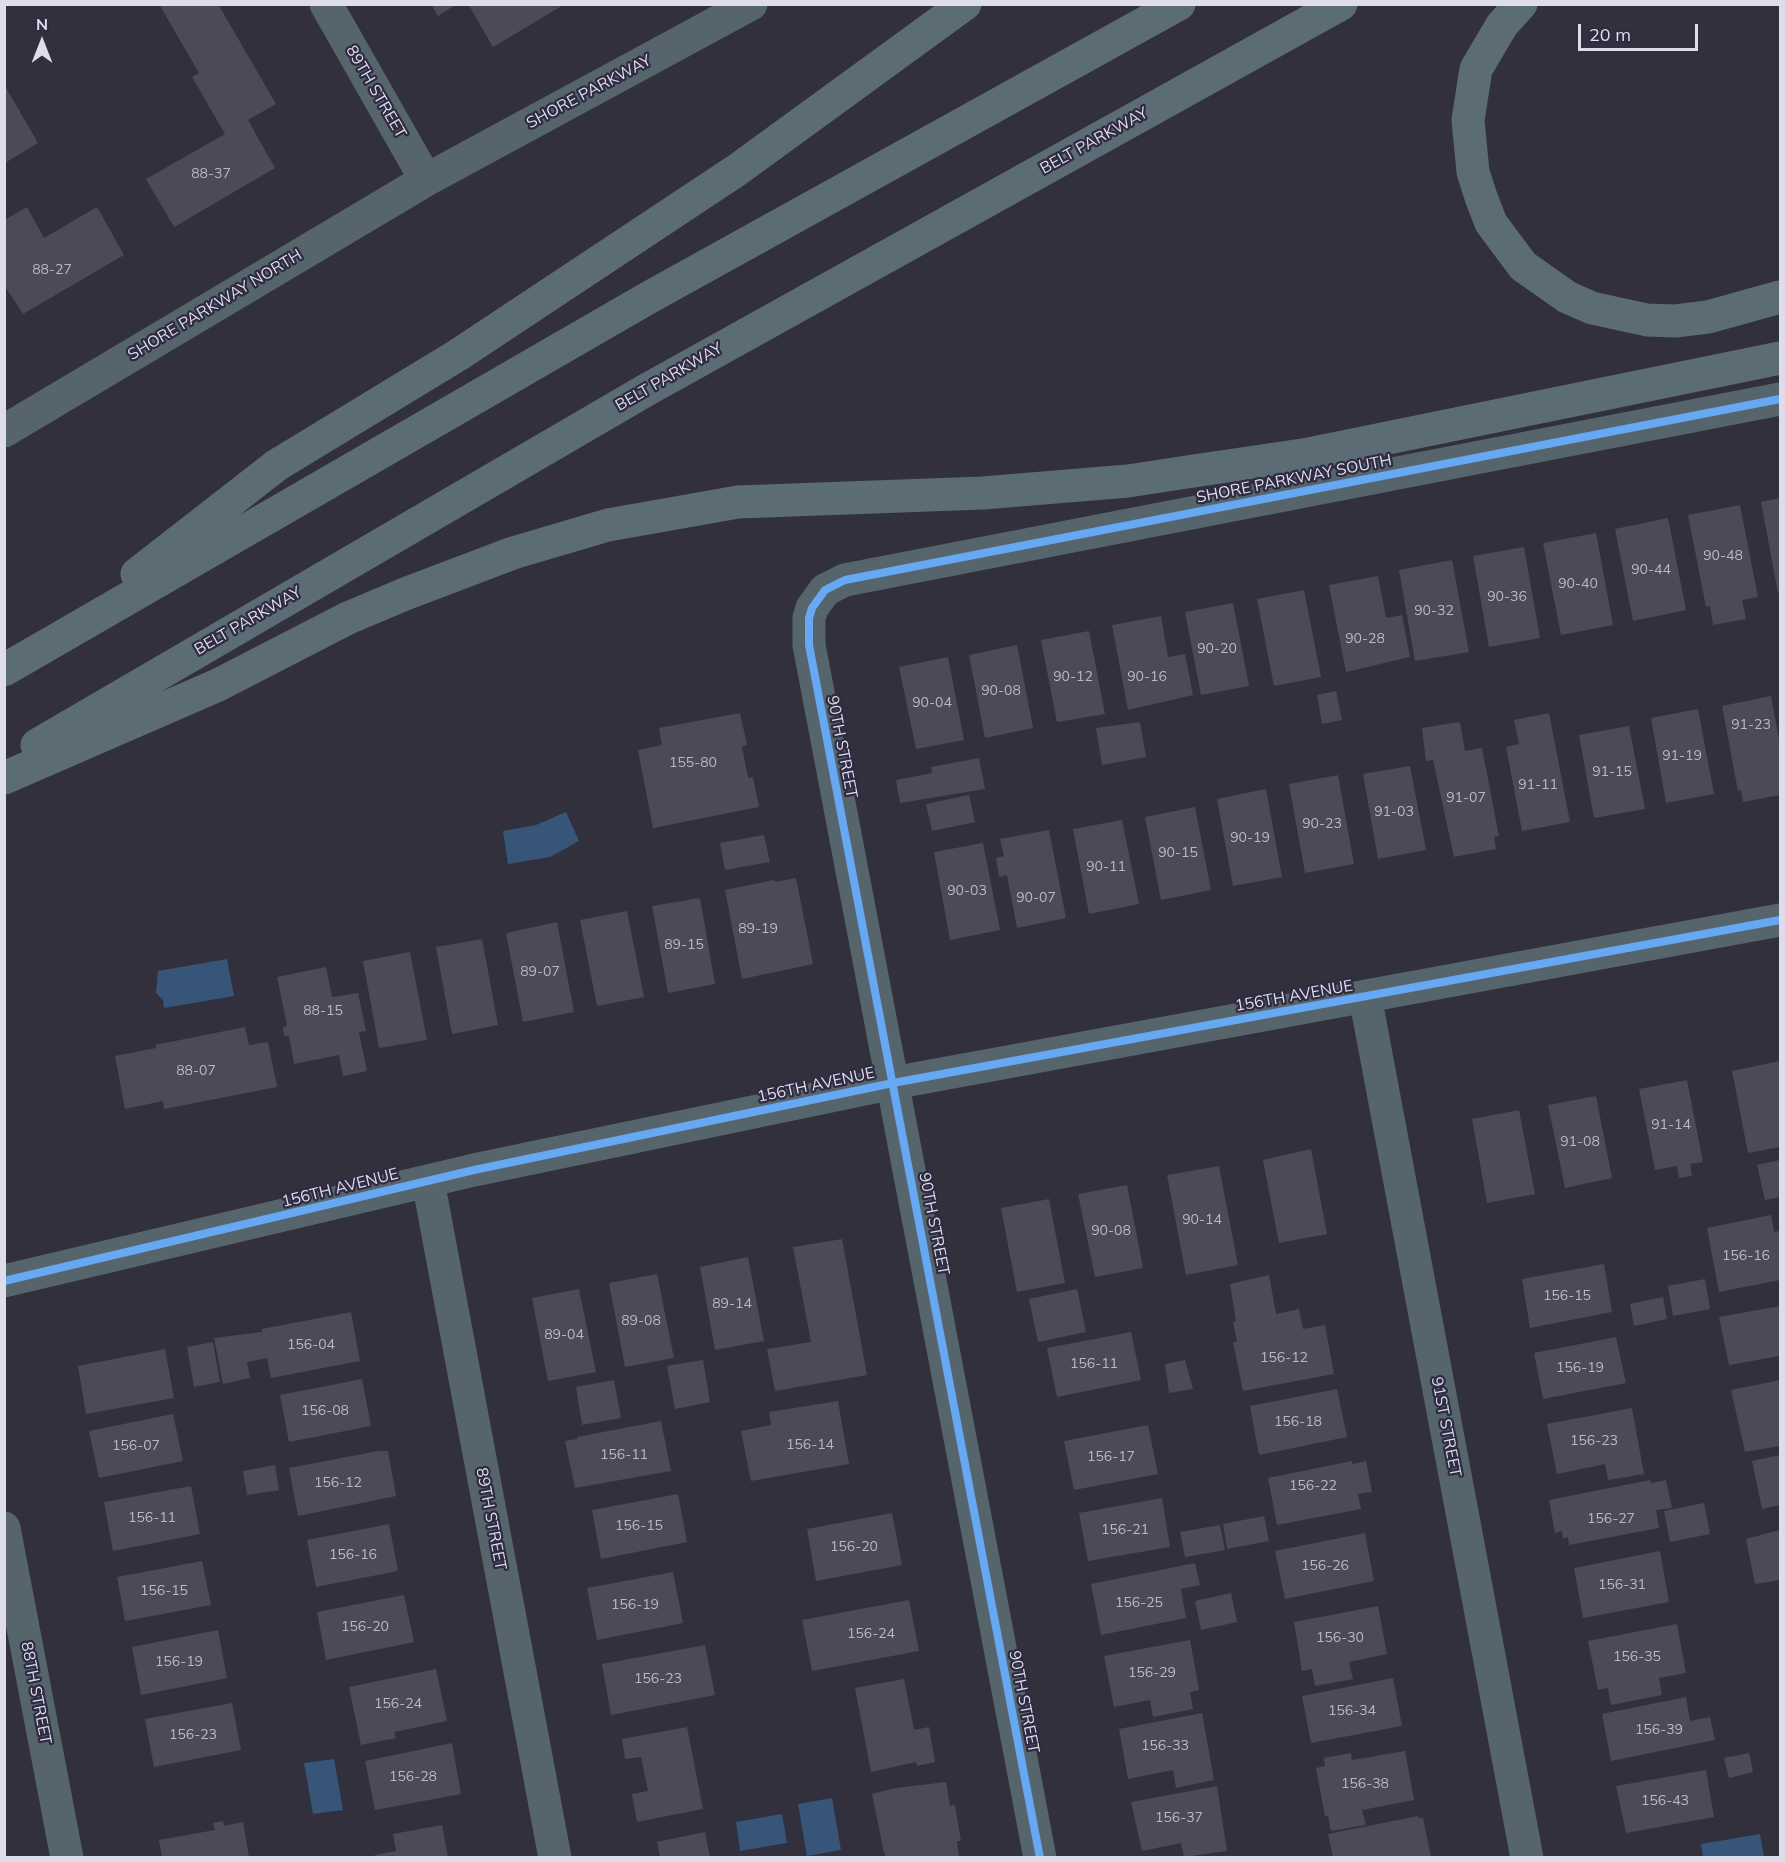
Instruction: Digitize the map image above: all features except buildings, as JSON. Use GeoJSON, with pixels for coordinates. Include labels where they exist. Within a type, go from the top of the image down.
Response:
{"type":"FeatureCollection","features":[{"type":"Feature","properties":{"kind":"highway"},"geometry":{"type":"LineString","coordinates":[[38,650],[277,465],[458,355],[737,171],[965,4]]}},
{"type":"Feature","properties":{"kind":"highway"},"geometry":{"type":"LineString","coordinates":[[4,670],[648,298],[1179,4]]}},
{"type":"Feature","properties":{"kind":"highway","name":"BELT PARKWAY"},"geometry":{"type":"LineString","coordinates":[[4,764],[648,389],[1341,4]]}},
{"type":"Feature","properties":{"kind":"highway"},"geometry":{"type":"LineString","coordinates":[[1521,4],[1502,24],[1476,69],[1467,120],[1473,172],[1484,205],[1506,246],[1523,266],[1542,282],[1575,301],[1620,316],[1647,321],[1675,321],[1708,317],[1780,297]]}},
{"type":"Feature","properties":{"kind":"highway"},"geometry":{"type":"LineString","coordinates":[[4,778],[218,685],[338,624],[405,594],[513,553],[608,525],[738,502],[983,493],[1118,482],[1320,452],[1780,358]]}},
{"type":"Feature","properties":{"kind":"street","name":"89TH STREET"},"geometry":{"type":"LineString","coordinates":[[326,4],[426,180]]}},
{"type":"Feature","properties":{"kind":"street","name":"SHORE PARKWAY"},"geometry":{"type":"LineString","coordinates":[[426,180],[751,4]]}},
{"type":"Feature","properties":{"kind":"street","name":"SHORE PARKWAY NORTH"},"geometry":{"type":"LineString","coordinates":[[4,431],[426,180]]}},
{"type":"Feature","properties":{"kind":"street","name":"SHORE PARKWAY SOUTH"},"geometry":{"type":"LineString","coordinates":[[818,597],[834,584],[845,580],[1780,399]]}},
{"type":"Feature","properties":{"kind":"street","name":"90TH STREET"},"geometry":{"type":"LineString","coordinates":[[818,597],[809,618],[809,645],[1040,1857]]}},
{"type":"Feature","properties":{"kind":"street","name":"156TH AVENUE"},"geometry":{"type":"LineString","coordinates":[[4,1281],[428,1181],[893,1083],[1780,920]]}},
{"type":"Feature","properties":{"kind":"street","name":"91ST STREET"},"geometry":{"type":"LineString","coordinates":[[1365,996],[1527,1857]]}},
{"type":"Feature","properties":{"kind":"street","name":"89TH STREET"},"geometry":{"type":"LineString","coordinates":[[428,1181],[555,1857]]}},
{"type":"Feature","properties":{"kind":"street","name":"88TH STREET"},"geometry":{"type":"LineString","coordinates":[[4,1528],[67,1857]]}},
{"type":"Feature","properties":{"kind":"water"},"geometry":{"type":"Polygon","coordinates":[[[566,812],[579,841],[550,857],[508,864],[503,831],[536,825],[566,812]]]}},
{"type":"Feature","properties":{"kind":"water"},"geometry":{"type":"Polygon","coordinates":[[[227,959],[234,996],[164,1008],[163,1000],[156,993],[158,971],[227,959]]]}},
{"type":"Feature","properties":{"kind":"water"},"geometry":{"type":"Polygon","coordinates":[[[334,1759],[343,1810],[313,1814],[304,1763],[334,1759]]]}},
{"type":"Feature","properties":{"kind":"water"},"geometry":{"type":"Polygon","coordinates":[[[832,1798],[841,1850],[807,1856],[798,1804],[832,1798]]]}},
{"type":"Feature","properties":{"kind":"water"},"geometry":{"type":"Polygon","coordinates":[[[782,1814],[787,1843],[740,1851],[736,1822],[782,1814]]]}},
{"type":"Feature","properties":{"kind":"water"},"geometry":{"type":"Polygon","coordinates":[[[1760,1834],[1764,1857],[1703,1857],[1701,1844],[1760,1834]]]}},
{"type":"Feature","properties":{"kind":"cycle path"},"geometry":{"type":"LineString","coordinates":[[1040,1858],[809,645],[809,618],[812,608],[825,590],[845,580],[1780,399]]}},
{"type":"Feature","properties":{"kind":"cycle path"},"geometry":{"type":"LineString","coordinates":[[4,1281],[474,1170],[893,1083],[1780,920]]}}]}
